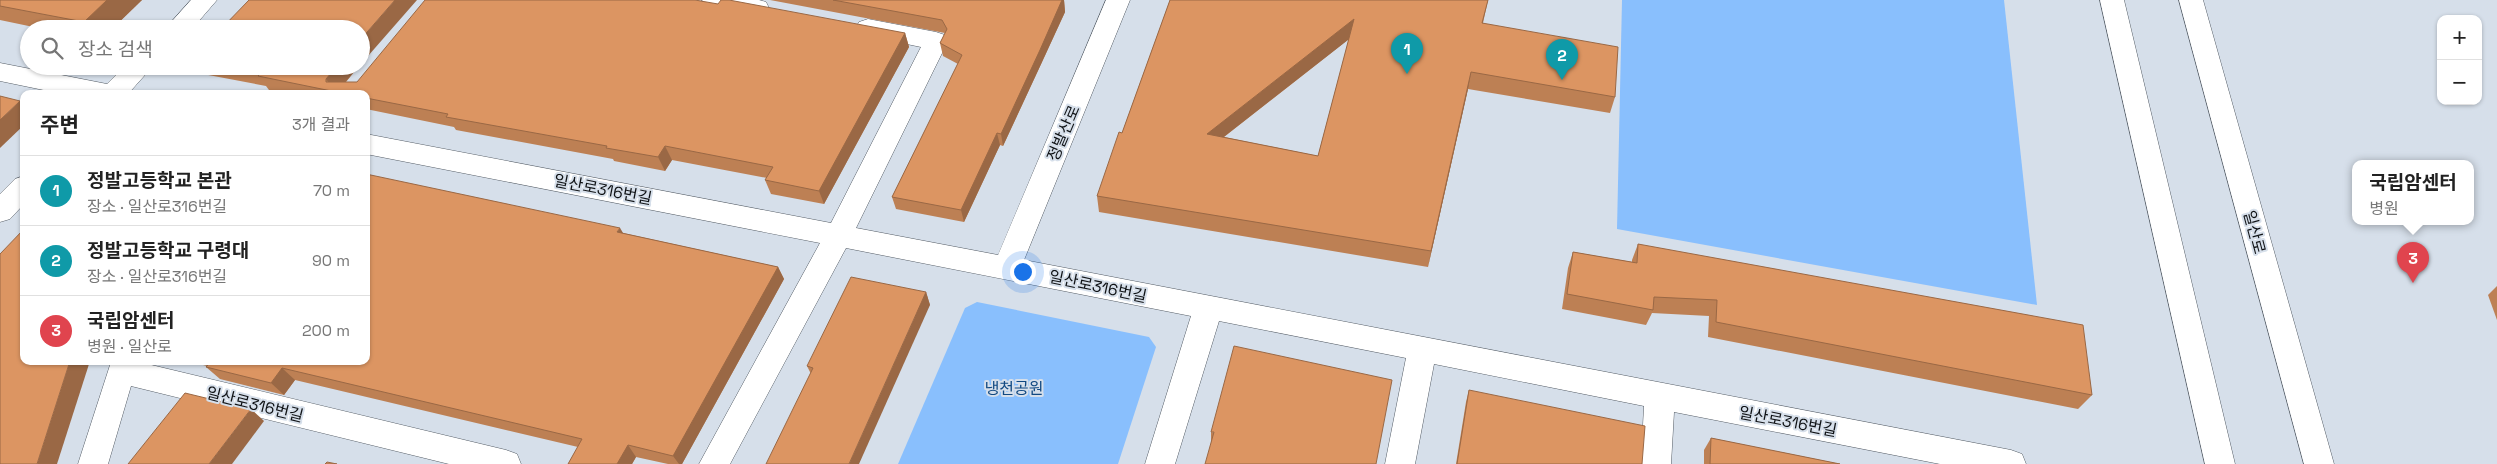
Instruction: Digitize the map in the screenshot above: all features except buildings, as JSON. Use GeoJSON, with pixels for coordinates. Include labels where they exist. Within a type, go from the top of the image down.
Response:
{"type":"FeatureCollection","features":[{"type":"Feature","properties":{"kind":"street"},"geometry":{"type":"LineString","coordinates":[[186,20],[205,0]]}},
{"type":"Feature","properties":{"kind":"street"},"geometry":{"type":"LineString","coordinates":[[714,0],[782,12]]}},
{"type":"Feature","properties":{"kind":"street","name":"정발산로"},"geometry":{"type":"LineString","coordinates":[[1007,266],[1118,0]]}},
{"type":"Feature","properties":{"kind":"street"},"geometry":{"type":"LineString","coordinates":[[2112,0],[2220,464]]}},
{"type":"Feature","properties":{"kind":"street","name":"일산로"},"geometry":{"type":"LineString","coordinates":[[2191,0],[2319,464]]}},
{"type":"Feature","properties":{"kind":"street"},"geometry":{"type":"LineString","coordinates":[[714,464],[839,234],[936,41],[850,25]]}},
{"type":"Feature","properties":{"kind":"street"},"geometry":{"type":"LineString","coordinates":[[0,72],[92,90]]}},
{"type":"Feature","properties":{"kind":"street"},"geometry":{"type":"LineString","coordinates":[[116,90],[132,75]]}},
{"type":"Feature","properties":{"kind":"street","name":"일산로316번길"},"geometry":{"type":"LineString","coordinates":[[370,145],[1007,266],[1208,309],[1660,396],[1916,455],[2011,464]]}},
{"type":"Feature","properties":{"kind":"street"},"geometry":{"type":"LineString","coordinates":[[0,211],[20,190]]}},
{"type":"Feature","properties":{"kind":"street"},"geometry":{"type":"LineString","coordinates":[[1160,464],[1208,309]]}},
{"type":"Feature","properties":{"kind":"street"},"geometry":{"type":"LineString","coordinates":[[1400,464],[1422,350]]}},
{"type":"Feature","properties":{"kind":"street","name":"일산로316번길"},"geometry":{"type":"LineString","coordinates":[[93,464],[125,366],[506,464]]}},
{"type":"Feature","properties":{"kind":"street"},"geometry":{"type":"LineString","coordinates":[[1656,464],[1660,396]]}},
{"type":"Feature","properties":{"kind":"green space"},"geometry":{"type":"Polygon","coordinates":[[[1622,0],[2004,0],[2037,305],[1617,229],[1622,0]]]}},
{"type":"Feature","properties":{"kind":"green space","name":"냉천공원"},"geometry":{"type":"Polygon","coordinates":[[[977,302],[1149,337],[1156,347],[1118,464],[898,464],[965,308],[977,302]]]}},
{"type":"Feature","properties":{"kind":"place","name":"정발고등학교 본관"},"geometry":{"type":"Point","coordinates":[1407,74]}},
{"type":"Feature","properties":{"kind":"place","name":"정발고등학교 구령대"},"geometry":{"type":"Point","coordinates":[1562,80]}},
{"type":"Feature","properties":{"kind":"place","name":"국립암센터"},"geometry":{"type":"Point","coordinates":[2413,283]}}]}
